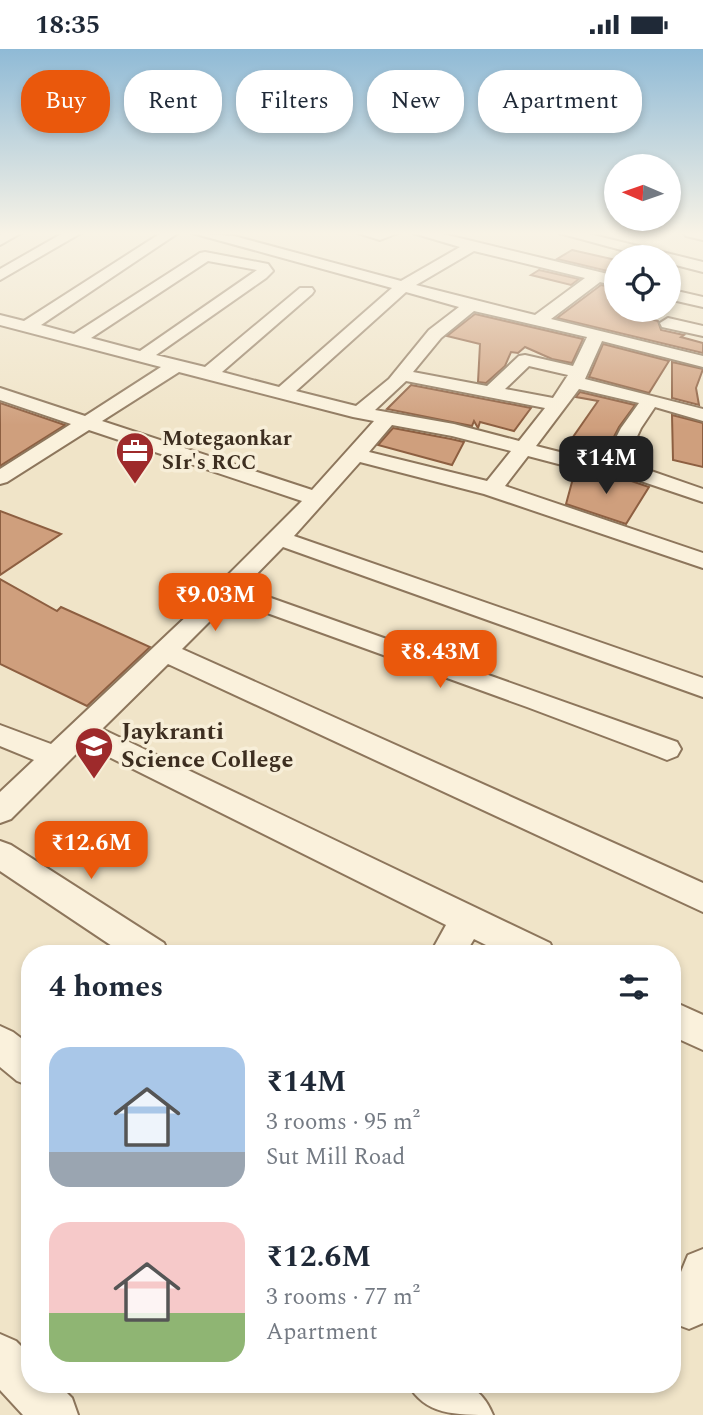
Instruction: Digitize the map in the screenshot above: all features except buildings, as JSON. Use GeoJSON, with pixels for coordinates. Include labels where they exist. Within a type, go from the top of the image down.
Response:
{"type":"FeatureCollection","features":[{"type":"Feature","properties":{"kind":"street"},"geometry":{"type":"LineString","coordinates":[[27,327],[74,297]]}},
{"type":"Feature","properties":{"kind":"street"},"geometry":{"type":"LineString","coordinates":[[77,340],[143,297]]}},
{"type":"Feature","properties":{"kind":"street"},"geometry":{"type":"LineString","coordinates":[[142,357],[231,297]]}},
{"type":"Feature","properties":{"kind":"street"},"geometry":{"type":"LineString","coordinates":[[208,374],[299,297]]}},
{"type":"Feature","properties":{"kind":"street"},"geometry":{"type":"LineString","coordinates":[[285,392],[392,297]]}},
{"type":"Feature","properties":{"kind":"street"},"geometry":{"type":"LineString","coordinates":[[442,297],[703,362]]}},
{"type":"Feature","properties":{"kind":"street"},"geometry":{"type":"LineString","coordinates":[[539,320],[570,297]]}},
{"type":"Feature","properties":{"kind":"street"},"geometry":{"type":"LineString","coordinates":[[681,297],[703,302]]}},
{"type":"Feature","properties":{"kind":"street"},"geometry":{"type":"LineString","coordinates":[[360,413],[401,375],[435,334],[471,305]]}},
{"type":"Feature","properties":{"kind":"street"},"geometry":{"type":"LineString","coordinates":[[0,320],[360,413],[454,430],[608,471],[650,400]]}},
{"type":"Feature","properties":{"kind":"street"},"geometry":{"type":"LineString","coordinates":[[668,323],[703,331]]}},
{"type":"Feature","properties":{"kind":"street"},"geometry":{"type":"LineString","coordinates":[[492,489],[558,405],[597,334]]}},
{"type":"Feature","properties":{"kind":"street"},"geometry":{"type":"LineString","coordinates":[[492,391],[525,360],[703,415]]}},
{"type":"Feature","properties":{"kind":"street"},"geometry":{"type":"LineString","coordinates":[[0,478],[177,365]]}},
{"type":"Feature","properties":{"kind":"street"},"geometry":{"type":"LineString","coordinates":[[401,375],[558,405]]}},
{"type":"Feature","properties":{"kind":"street"},"geometry":{"type":"LineString","coordinates":[[0,394],[315,498]]}},
{"type":"Feature","properties":{"kind":"street"},"geometry":{"type":"LineString","coordinates":[[0,811],[228,591],[356,455],[388,417]]}},
{"type":"Feature","properties":{"kind":"street"},"geometry":{"type":"LineString","coordinates":[[356,455],[492,489],[703,561]]}},
{"type":"Feature","properties":{"kind":"street"},"geometry":{"type":"LineString","coordinates":[[612,465],[653,476],[660,483],[703,496]]}},
{"type":"Feature","properties":{"kind":"street"},"geometry":{"type":"LineString","coordinates":[[279,538],[703,688]]}},
{"type":"Feature","properties":{"kind":"street"},"geometry":{"type":"LineString","coordinates":[[228,591],[525,695],[667,749]]}},
{"type":"Feature","properties":{"kind":"street"},"geometry":{"type":"LineString","coordinates":[[163,651],[703,898]]}},
{"type":"Feature","properties":{"kind":"street"},"geometry":{"type":"LineString","coordinates":[[80,731],[519,945]]}},
{"type":"Feature","properties":{"kind":"street"},"geometry":{"type":"LineString","coordinates":[[0,734],[54,757]]}},
{"type":"Feature","properties":{"kind":"street"},"geometry":{"type":"LineString","coordinates":[[0,854],[138,945]]}},
{"type":"Feature","properties":{"kind":"street"},"geometry":{"type":"LineString","coordinates":[[452,945],[467,920]]}},
{"type":"Feature","properties":{"kind":"street"},"geometry":{"type":"LineString","coordinates":[[681,1022],[703,1033]]}},
{"type":"Feature","properties":{"kind":"street"},"geometry":{"type":"LineString","coordinates":[[0,1044],[21,1061]]}},
{"type":"Feature","properties":{"kind":"street"},"geometry":{"type":"LineString","coordinates":[[0,1357],[21,1379]]}},
{"type":"Feature","properties":{"kind":"street"},"geometry":{"type":"LineString","coordinates":[[34,1393],[55,1415]]}},
{"type":"Feature","properties":{"kind":"street"},"geometry":{"type":"LineString","coordinates":[[442,1393],[470,1415]]}},
{"type":"Feature","properties":{"kind":"place","name":"Motegaonkar SIr's RCC"},"geometry":{"type":"Point","coordinates":[135,485]}},
{"type":"Feature","properties":{"kind":"place","name":"Jaykranti Science College"},"geometry":{"type":"Point","coordinates":[94,780]}}]}
